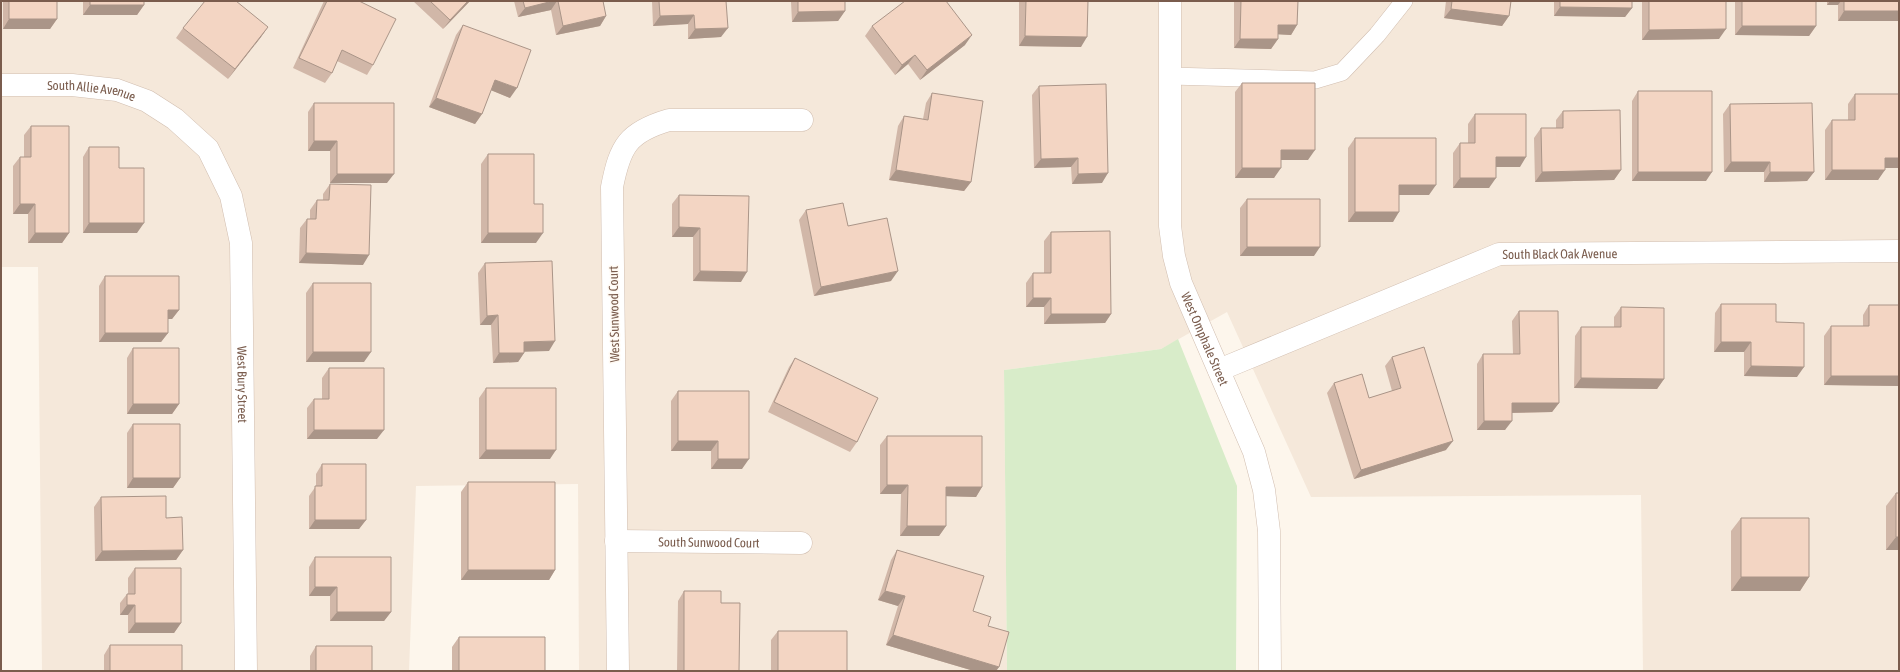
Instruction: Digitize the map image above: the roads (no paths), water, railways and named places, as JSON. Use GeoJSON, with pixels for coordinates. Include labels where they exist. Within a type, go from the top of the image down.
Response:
{"type":"FeatureCollection","features":[{"type":"Feature","properties":{"kind":"street","name":"West Omphale Street"},"geometry":{"type":"LineString","coordinates":[[1170,1],[1170,226],[1174,256],[1181,283],[1254,452],[1264,490],[1269,531],[1270,671]]}},
{"type":"Feature","properties":{"kind":"street","name":"South Allie Avenue"},"geometry":{"type":"LineString","coordinates":[[1,85],[72,85],[117,90],[147,101],[175,119]]}},
{"type":"Feature","properties":{"kind":"street","name":"West Bury Street"},"geometry":{"type":"LineString","coordinates":[[175,119],[208,149],[231,196],[241,243],[246,671]]}},
{"type":"Feature","properties":{"kind":"street","name":"West Sunwood Court"},"geometry":{"type":"LineString","coordinates":[[618,671],[612,187],[617,162],[630,138],[649,126],[669,120],[802,120]]}},
{"type":"Feature","properties":{"kind":"street","name":"South Black Oak Avenue"},"geometry":{"type":"LineString","coordinates":[[1219,370],[1499,254],[1899,251]]}},
{"type":"Feature","properties":{"kind":"street","name":"South Sunwood Court"},"geometry":{"type":"LineString","coordinates":[[616,541],[801,543]]}},
{"type":"Feature","properties":{"kind":"lane"},"geometry":{"type":"LineString","coordinates":[[1170,76],[1315,80],[1342,72],[1377,35],[1404,1]]}}]}
